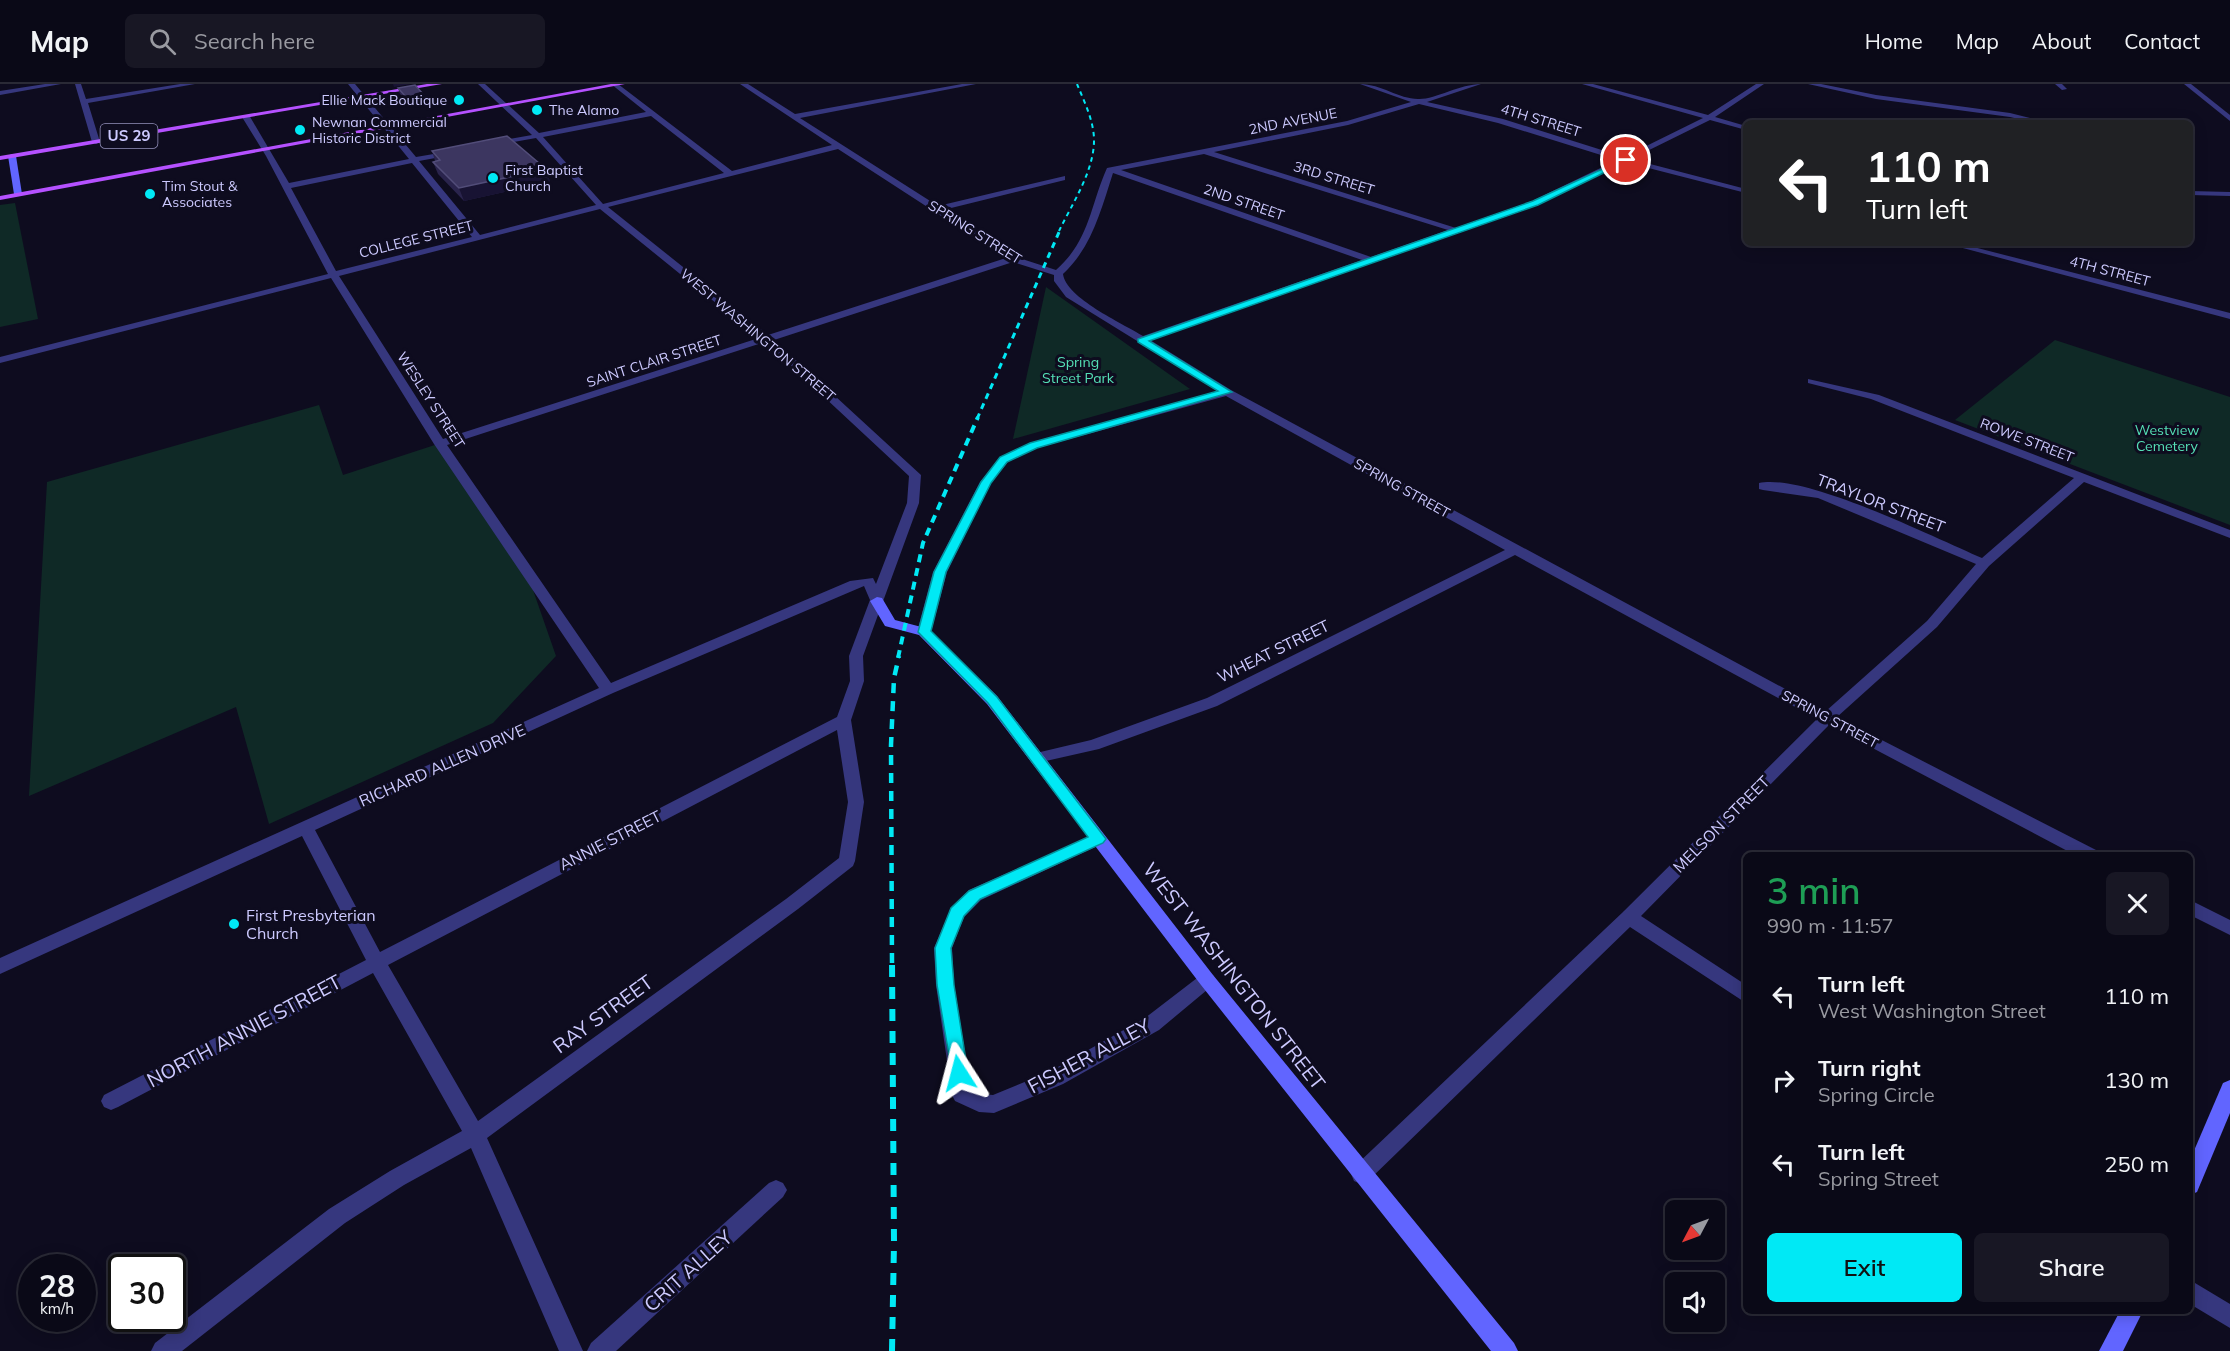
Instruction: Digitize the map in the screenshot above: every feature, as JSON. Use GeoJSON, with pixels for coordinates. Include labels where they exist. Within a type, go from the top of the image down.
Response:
{"type":"FeatureCollection","features":[{"type":"Feature","properties":{"kind":"main road","name":"US 29"},"geometry":{"type":"LineString","coordinates":[[0,158],[439,84]]}},
{"type":"Feature","properties":{"kind":"main road","name":"US 29"},"geometry":{"type":"LineString","coordinates":[[0,198],[617,84]]}},
{"type":"Feature","properties":{"kind":"street"},"geometry":{"type":"LineString","coordinates":[[0,93],[58,84]]}},
{"type":"Feature","properties":{"kind":"street"},"geometry":{"type":"LineString","coordinates":[[78,84],[96,142]]}},
{"type":"Feature","properties":{"kind":"street"},"geometry":{"type":"LineString","coordinates":[[83,102],[192,84]]}},
{"type":"Feature","properties":{"kind":"street"},"geometry":{"type":"LineString","coordinates":[[351,84],[478,238]]}},
{"type":"Feature","properties":{"kind":"street","name":"WEST WASHINGTON STREET"},"geometry":{"type":"LineString","coordinates":[[480,84],[538,136],[601,206],[767,339],[915,475],[913,502],[877,601]]}},
{"type":"Feature","properties":{"kind":"street"},"geometry":{"type":"LineString","coordinates":[[617,84],[731,174]]}},
{"type":"Feature","properties":{"kind":"street","name":"SPRING STREET"},"geometry":{"type":"LineString","coordinates":[[743,84],[1013,259],[1058,273],[1059,281],[1069,295],[1227,392],[1827,718],[2084,852]]}},
{"type":"Feature","properties":{"kind":"street"},"geometry":{"type":"LineString","coordinates":[[792,117],[973,84]]}},
{"type":"Feature","properties":{"kind":"street","name":"4TH STREET"},"geometry":{"type":"LineString","coordinates":[[1363,84],[1419,102],[1500,121],[1626,160],[1743,190]]}},
{"type":"Feature","properties":{"kind":"street","name":"2ND AVENUE"},"geometry":{"type":"LineString","coordinates":[[1110,170],[1348,123],[1478,84]]}},
{"type":"Feature","properties":{"kind":"street"},"geometry":{"type":"LineString","coordinates":[[1585,84],[1743,127]]}},
{"type":"Feature","properties":{"kind":"street"},"geometry":{"type":"LineString","coordinates":[[1141,340],[1535,203],[1707,119],[1761,84]]}},
{"type":"Feature","properties":{"kind":"street"},"geometry":{"type":"LineString","coordinates":[[1811,84],[1876,97],[2032,120]]}},
{"type":"Feature","properties":{"kind":"street"},"geometry":{"type":"LineString","coordinates":[[2187,84],[2230,120]]}},
{"type":"Feature","properties":{"kind":"street"},"geometry":{"type":"LineString","coordinates":[[918,87],[927,92]]}},
{"type":"Feature","properties":{"kind":"street"},"geometry":{"type":"LineString","coordinates":[[480,147],[654,113]]}},
{"type":"Feature","properties":{"kind":"street","name":"WESLEY STREET"},"geometry":{"type":"LineString","coordinates":[[246,117],[288,186],[333,274],[440,444],[608,690]]}},
{"type":"Feature","properties":{"kind":"street","name":"COLLEGE STREET"},"geometry":{"type":"LineString","coordinates":[[0,360],[839,146]]}},
{"type":"Feature","properties":{"kind":"street"},"geometry":{"type":"LineString","coordinates":[[288,186],[469,149]]}},
{"type":"Feature","properties":{"kind":"street","name":"3RD STREET"},"geometry":{"type":"LineString","coordinates":[[1204,152],[1455,230]]}},
{"type":"Feature","properties":{"kind":"street"},"geometry":{"type":"LineString","coordinates":[[12,156],[18,194]]}},
{"type":"Feature","properties":{"kind":"street"},"geometry":{"type":"LineString","coordinates":[[1058,273],[1075,258],[1093,223],[1110,170]]}},
{"type":"Feature","properties":{"kind":"street","name":"2ND STREET"},"geometry":{"type":"LineString","coordinates":[[1110,170],[1370,260]]}},
{"type":"Feature","properties":{"kind":"street"},"geometry":{"type":"LineString","coordinates":[[937,208],[1062,178]]}},
{"type":"Feature","properties":{"kind":"street"},"geometry":{"type":"LineString","coordinates":[[2193,193],[2230,194]]}},
{"type":"Feature","properties":{"kind":"street","name":"4TH STREET"},"geometry":{"type":"LineString","coordinates":[[1960,246],[2230,316]]}},
{"type":"Feature","properties":{"kind":"street","name":"SAINT CLAIR STREET"},"geometry":{"type":"LineString","coordinates":[[440,444],[1013,259]]}},
{"type":"Feature","properties":{"kind":"street","name":"ROWE STREET"},"geometry":{"type":"LineString","coordinates":[[1812,381],[1875,398],[2230,534]]}},
{"type":"Feature","properties":{"kind":"street"},"geometry":{"type":"LineString","coordinates":[[877,601],[890,623],[924,632],[940,572],[986,482],[1004,460],[1033,446],[1227,392]]}},
{"type":"Feature","properties":{"kind":"street","name":"MELSON STREET"},"geometry":{"type":"LineString","coordinates":[[1361,1174],[1629,916],[1827,718],[1932,624],[1984,563],[2082,477]]}},
{"type":"Feature","properties":{"kind":"street","name":"TRAYLOR STREET"},"geometry":{"type":"LineString","coordinates":[[1762,486],[1822,495],[1984,563]]}},
{"type":"Feature","properties":{"kind":"street","name":"WHEAT STREET"},"geometry":{"type":"LineString","coordinates":[[1037,758],[1094,745],[1212,702],[1515,550]]}},
{"type":"Feature","properties":{"kind":"street","name":"RICHARD ALLEN DRIVE"},"geometry":{"type":"LineString","coordinates":[[0,966],[608,690],[855,584],[867,581],[877,601]]}},
{"type":"Feature","properties":{"kind":"street","name":"RAY STREET"},"geometry":{"type":"LineString","coordinates":[[163,1351],[337,1216],[397,1178],[475,1135],[792,904],[847,861],[856,802],[843,720],[857,681],[856,656],[877,601]]}},
{"type":"Feature","properties":{"kind":"street","name":"WEST WASHINGTON STREET"},"geometry":{"type":"LineString","coordinates":[[924,632],[992,700],[1207,980],[1361,1174],[1506,1351]]}},
{"type":"Feature","properties":{"kind":"street","name":"ANNIE STREET"},"geometry":{"type":"LineString","coordinates":[[376,961],[843,720]]}},
{"type":"Feature","properties":{"kind":"street"},"geometry":{"type":"LineString","coordinates":[[305,827],[376,961],[475,1135],[572,1351]]}},
{"type":"Feature","properties":{"kind":"street","name":"FISHER ALLEY"},"geometry":{"type":"LineString","coordinates":[[1098,839],[975,895],[957,912],[943,948],[945,985],[962,1095],[979,1103],[994,1104],[1056,1078],[1152,1024],[1207,980]]}},
{"type":"Feature","properties":{"kind":"street"},"geometry":{"type":"LineString","coordinates":[[2193,909],[2230,928]]}},
{"type":"Feature","properties":{"kind":"street"},"geometry":{"type":"LineString","coordinates":[[1629,916],[1743,993]]}},
{"type":"Feature","properties":{"kind":"street","name":"NORTH ANNIE STREET"},"geometry":{"type":"LineString","coordinates":[[111,1101],[376,961]]}},
{"type":"Feature","properties":{"kind":"street"},"geometry":{"type":"LineString","coordinates":[[2193,1178],[2230,1089]]}},
{"type":"Feature","properties":{"kind":"street","name":"CRIT ALLEY"},"geometry":{"type":"LineString","coordinates":[[599,1351],[776,1190]]}},
{"type":"Feature","properties":{"kind":"street"},"geometry":{"type":"LineString","coordinates":[[2193,1293],[2230,1317]]}},
{"type":"Feature","properties":{"kind":"street"},"geometry":{"type":"LineString","coordinates":[[2111,1351],[2131,1314]]}},
{"type":"Feature","properties":{"kind":"green space"},"geometry":{"type":"Polygon","coordinates":[[[15,203],[38,319],[0,327],[0,205],[15,203]]]}},
{"type":"Feature","properties":{"kind":"green space","name":"Spring Street Park"},"geometry":{"type":"Polygon","coordinates":[[[1046,287],[1190,389],[1013,439],[1046,287]]]}},
{"type":"Feature","properties":{"kind":"green space","name":"Westview Cemetery"},"geometry":{"type":"Polygon","coordinates":[[[2055,340],[2230,397],[2230,525],[1955,420],[2055,340]]]}},
{"type":"Feature","properties":{"kind":"green space"},"geometry":{"type":"Polygon","coordinates":[[[319,405],[343,475],[444,442],[533,590],[556,656],[493,723],[269,824],[236,707],[29,796],[47,482],[319,405]]]}},
{"type":"Feature","properties":{"kind":"building"},"geometry":{"type":"Polygon","coordinates":[[[415,85],[423,94],[406,97],[398,88],[415,85]]]}},
{"type":"Feature","properties":{"kind":"building"},"geometry":{"type":"Polygon","coordinates":[[[507,136],[546,169],[459,188],[433,162],[440,160],[432,151],[507,136]]]}},
{"type":"Feature","properties":{"kind":"railway"},"geometry":{"type":"LineString","coordinates":[[1059,231],[1082,186],[1093,150],[1092,124],[1077,84]]}},
{"type":"Feature","properties":{"kind":"railway"},"geometry":{"type":"LineString","coordinates":[[977,419],[1060,230]]}},
{"type":"Feature","properties":{"kind":"railway"},"geometry":{"type":"LineString","coordinates":[[898,658],[923,543],[978,417]]}},
{"type":"Feature","properties":{"kind":"railway"},"geometry":{"type":"LineString","coordinates":[[892,963],[891,745],[894,678],[899,656]]}},
{"type":"Feature","properties":{"kind":"railway"},"geometry":{"type":"LineString","coordinates":[[892,961],[894,1243],[892,1351]]}},
{"type":"Feature","properties":{"kind":"place","name":"Ellie Mack Boutique"},"geometry":{"type":"Point","coordinates":[459,100]}},
{"type":"Feature","properties":{"kind":"place","name":"The Alamo"},"geometry":{"type":"Point","coordinates":[537,110]}},
{"type":"Feature","properties":{"kind":"place","name":"Newnan Commercial Historic District"},"geometry":{"type":"Point","coordinates":[300,130]}},
{"type":"Feature","properties":{"kind":"place","name":"First Baptist Church"},"geometry":{"type":"Point","coordinates":[493,178]}},
{"type":"Feature","properties":{"kind":"place","name":"Tim Stout & Associates"},"geometry":{"type":"Point","coordinates":[150,194]}},
{"type":"Feature","properties":{"kind":"place","name":"First Presbyterian Church"},"geometry":{"type":"Point","coordinates":[234,924]}},
{"type":"Feature","properties":{"kind":"route"},"geometry":{"type":"LineString","coordinates":[[959,1073],[945,985],[943,948],[957,912],[975,895],[1098,839],[992,700],[924,632],[940,572],[986,482],[1004,460],[1033,446],[1227,392],[1141,340],[1535,203],[1626,160]]}}]}
